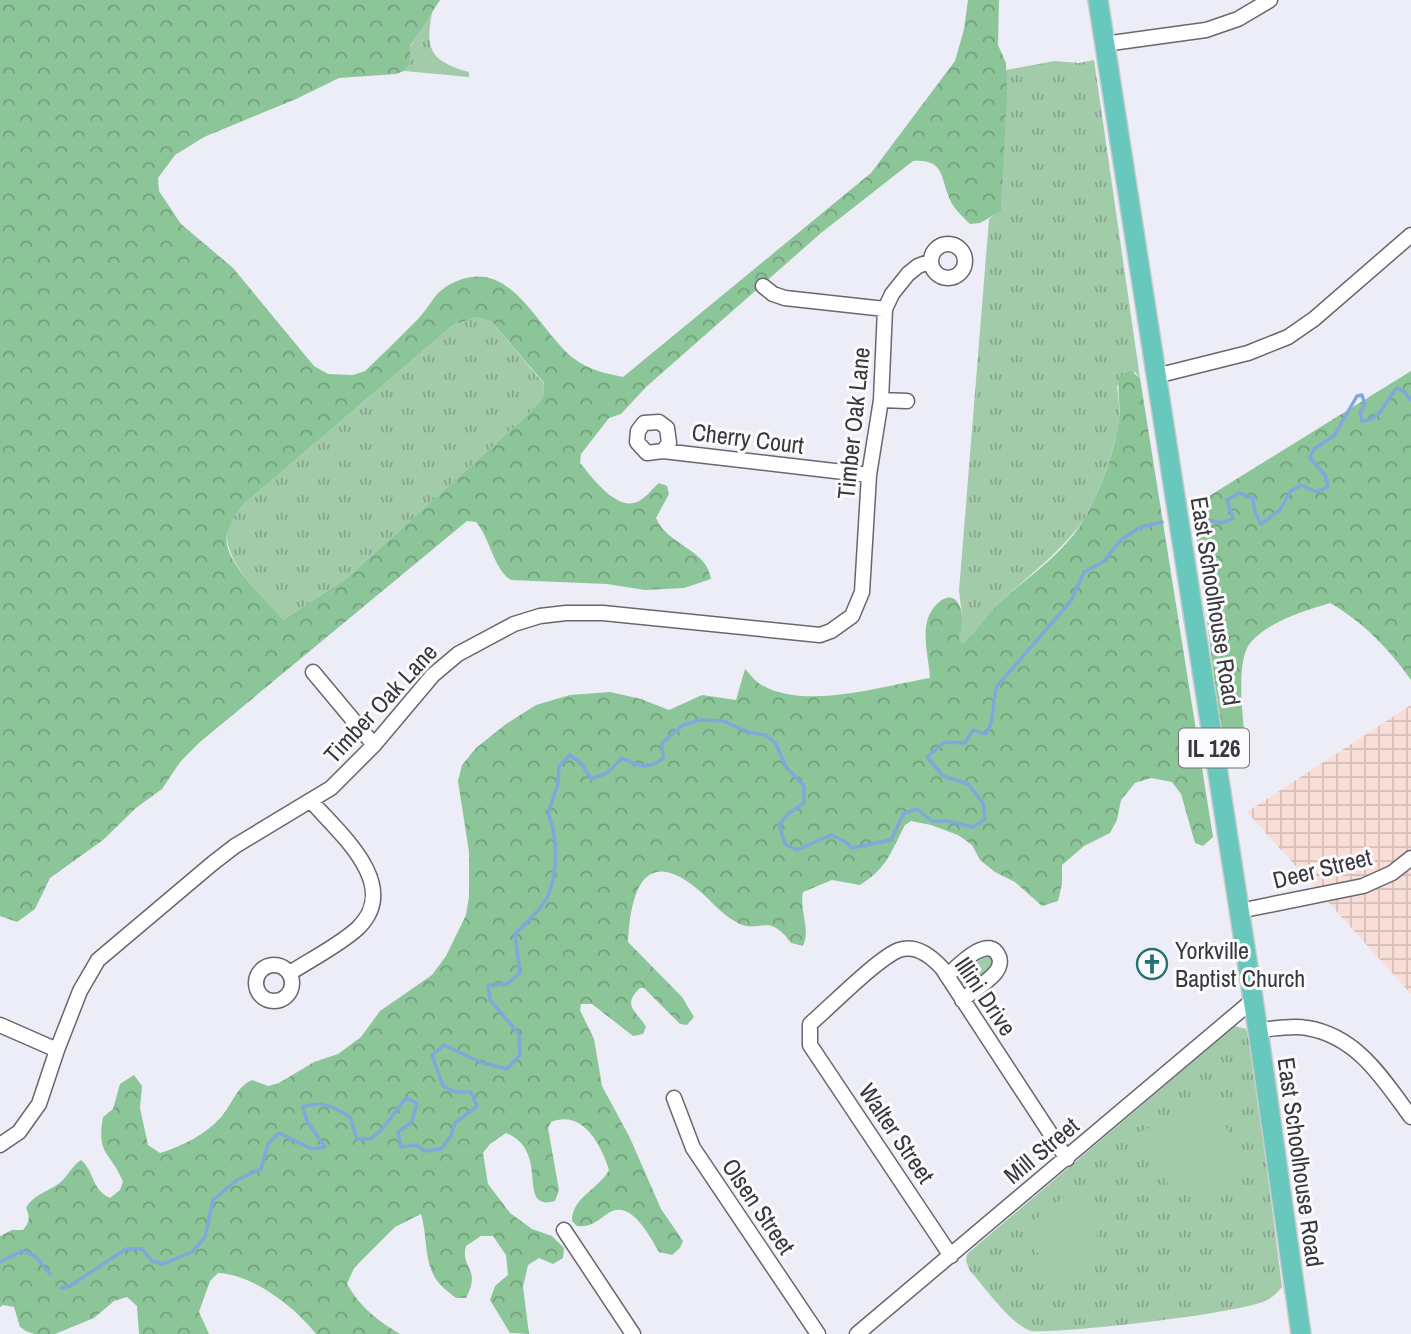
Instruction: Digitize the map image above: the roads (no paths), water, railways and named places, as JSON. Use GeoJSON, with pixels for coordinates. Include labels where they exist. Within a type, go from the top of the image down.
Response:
{"type":"FeatureCollection","features":[{"type":"Feature","properties":{"kind":"main road","name":"East Schoolhouse Road"},"geometry":{"type":"LineString","coordinates":[[1098,0],[1258,1030],[1301,1334]]}},
{"type":"Feature","properties":{"kind":"street"},"geometry":{"type":"LineString","coordinates":[[1104,44],[1206,30],[1238,19],[1269,0]]}},
{"type":"Feature","properties":{"kind":"street"},"geometry":{"type":"LineString","coordinates":[[1156,376],[1248,353],[1288,337],[1314,319],[1411,235]]}},
{"type":"Feature","properties":{"kind":"street"},"geometry":{"type":"LineString","coordinates":[[763,286],[785,298],[885,309],[892,294],[908,274],[918,266],[932,261]]}},
{"type":"Feature","properties":{"kind":"street","name":"Timber Oak Lane"},"geometry":{"type":"LineString","coordinates":[[0,1145],[19,1132],[39,1104],[57,1050],[87,976],[98,960],[235,846],[331,788],[374,745],[433,675],[458,653],[514,624],[540,616],[566,613],[603,613],[820,635],[831,631],[852,616],[862,592],[869,475],[881,400],[885,309]]}},
{"type":"Feature","properties":{"kind":"street"},"geometry":{"type":"LineString","coordinates":[[881,400],[907,401]]}},
{"type":"Feature","properties":{"kind":"street","name":"Cherry Court"},"geometry":{"type":"LineString","coordinates":[[663,451],[869,475]]}},
{"type":"Feature","properties":{"kind":"street"},"geometry":{"type":"LineString","coordinates":[[313,672],[374,745]]}},
{"type":"Feature","properties":{"kind":"street"},"geometry":{"type":"LineString","coordinates":[[290,973],[357,929],[370,913],[374,888],[366,866],[311,801]]}},
{"type":"Feature","properties":{"kind":"street","name":"Deer Street"},"geometry":{"type":"LineString","coordinates":[[1239,911],[1363,886],[1392,873],[1411,859]]}},
{"type":"Feature","properties":{"kind":"street"},"geometry":{"type":"LineString","coordinates":[[947,975],[978,949],[988,948],[995,951],[1000,958],[996,973],[962,1000]]}},
{"type":"Feature","properties":{"kind":"street","name":"Illini Drive"},"geometry":{"type":"LineString","coordinates":[[809,1034],[810,1024],[884,958],[899,950],[925,953],[933,958],[947,975],[1067,1159]]}},
{"type":"Feature","properties":{"kind":"street","name":"Mill Street"},"geometry":{"type":"LineString","coordinates":[[857,1334],[1253,1000]]}},
{"type":"Feature","properties":{"kind":"street"},"geometry":{"type":"LineString","coordinates":[[0,1025],[57,1050]]}},
{"type":"Feature","properties":{"kind":"street"},"geometry":{"type":"LineString","coordinates":[[1258,1030],[1306,1027],[1332,1036],[1354,1048],[1373,1067],[1411,1116]]}},
{"type":"Feature","properties":{"kind":"street","name":"Walter Street"},"geometry":{"type":"LineString","coordinates":[[809,1034],[810,1045],[951,1256]]}},
{"type":"Feature","properties":{"kind":"street","name":"Olsen Street"},"geometry":{"type":"LineString","coordinates":[[674,1098],[693,1148],[818,1334]]}},
{"type":"Feature","properties":{"kind":"street"},"geometry":{"type":"LineString","coordinates":[[564,1230],[633,1334]]}},
{"type":"Feature","properties":{"kind":"waterway"},"geometry":{"type":"LineString","coordinates":[[1194,517],[1222,523],[1233,518],[1227,500],[1239,493],[1253,498],[1255,512],[1261,524],[1280,510],[1290,492],[1301,485],[1317,492],[1328,487],[1325,475],[1310,458],[1314,449],[1334,436],[1357,396],[1362,395],[1365,405],[1360,412],[1362,421],[1379,413],[1397,388],[1405,392],[1411,400]]}},
{"type":"Feature","properties":{"kind":"waterway"},"geometry":{"type":"LineString","coordinates":[[61,1288],[70,1286],[126,1249],[142,1249],[152,1261],[163,1264],[192,1252],[205,1237],[213,1200],[237,1180],[261,1169],[268,1144],[279,1133],[312,1149],[325,1147],[307,1121],[303,1107],[322,1104],[333,1108],[350,1117],[357,1139],[371,1139],[406,1098],[417,1103],[412,1122],[398,1132],[401,1147],[416,1145],[425,1151],[441,1149],[451,1136],[455,1123],[477,1106],[471,1092],[455,1092],[443,1086],[432,1055],[444,1045],[480,1062],[507,1069],[520,1055],[519,1034],[490,1000],[488,985],[507,984],[520,973],[515,934],[538,911],[548,896],[554,876],[555,854],[554,833],[548,813],[558,784],[559,766],[570,755],[582,764],[591,779],[607,773],[622,758],[643,766],[658,762],[663,758],[662,743],[683,725],[699,720],[724,721],[746,732],[766,735],[776,744],[786,767],[804,786],[804,803],[787,815],[779,825],[785,844],[797,850],[831,835],[852,848],[891,840],[904,813],[917,809],[932,821],[947,821],[973,827],[985,819],[983,803],[968,784],[943,776],[927,757],[945,742],[965,743],[973,730],[986,734],[991,723],[997,686],[1071,601],[1084,572],[1103,562],[1121,540],[1139,528],[1162,522]]}},
{"type":"Feature","properties":{"kind":"waterway"},"geometry":{"type":"LineString","coordinates":[[0,1262],[22,1251],[35,1256],[50,1274]]}},
{"type":"Feature","properties":{"kind":"place","name":"Yorkville Baptist Church"},"geometry":{"type":"Point","coordinates":[1152,964]}}]}
